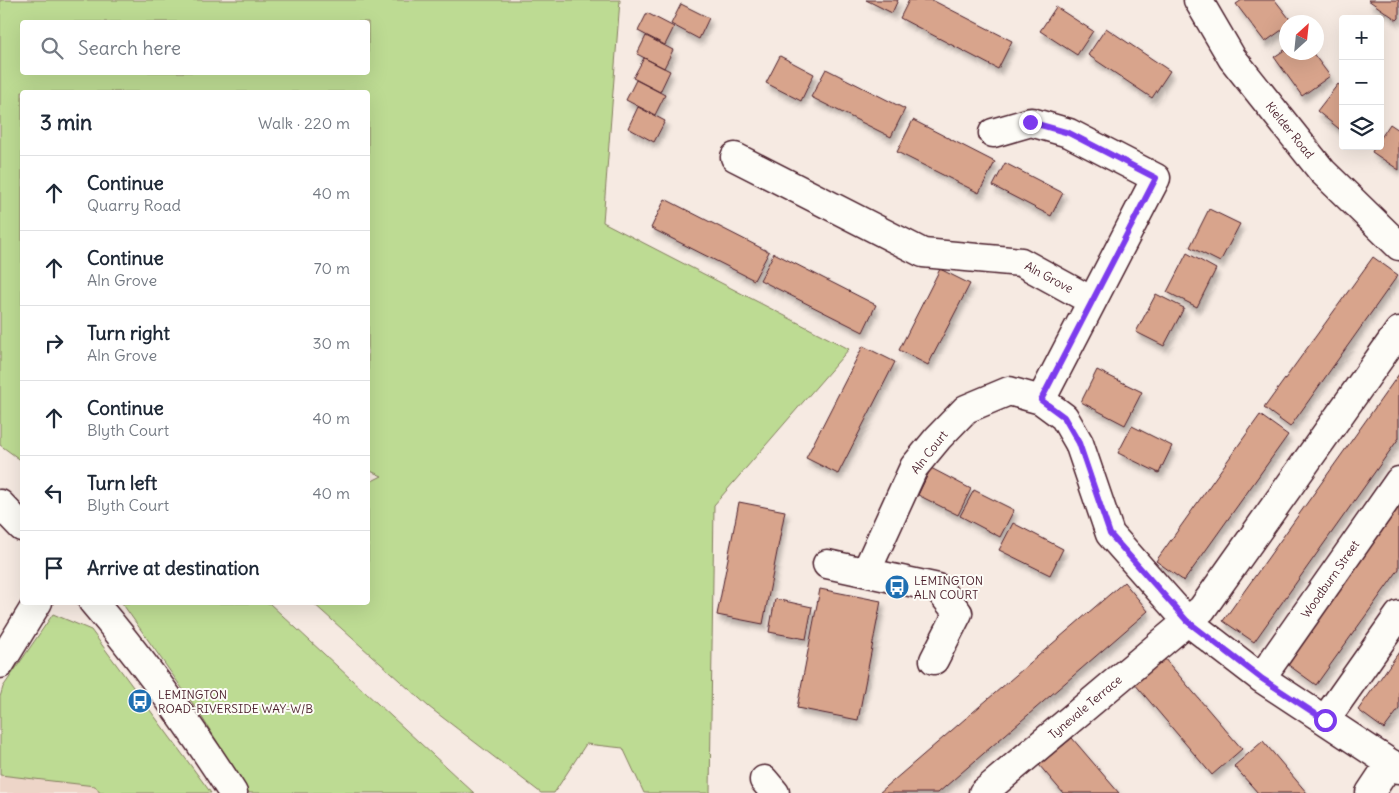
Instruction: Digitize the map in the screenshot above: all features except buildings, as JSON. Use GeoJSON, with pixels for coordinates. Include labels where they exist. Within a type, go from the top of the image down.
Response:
{"type":"FeatureCollection","features":[{"type":"Feature","properties":{"kind":"street","name":"Kielder Road"},"geometry":{"type":"LineString","coordinates":[[1198,0],[1232,58],[1322,171],[1399,246]]}},
{"type":"Feature","properties":{"kind":"street"},"geometry":{"type":"LineString","coordinates":[[993,133],[1030,122],[1069,133],[1156,178],[1041,400],[1064,417],[1079,443],[1110,534],[1187,621],[1261,678],[1394,766],[1370,793]]}},
{"type":"Feature","properties":{"kind":"street","name":"Aln Grove"},"geometry":{"type":"LineString","coordinates":[[735,157],[923,253],[1022,262],[1092,301]]}},
{"type":"Feature","properties":{"kind":"street","name":"Tynevale Terrace"},"geometry":{"type":"LineString","coordinates":[[983,793],[1202,609],[1399,331]]}},
{"type":"Feature","properties":{"kind":"street","name":"Aln Court"},"geometry":{"type":"LineString","coordinates":[[866,572],[914,467],[966,409],[1009,391],[1041,400]]}},
{"type":"Feature","properties":{"kind":"street","name":"Woodburn Street"},"geometry":{"type":"LineString","coordinates":[[1261,678],[1399,481]]}},
{"type":"Feature","properties":{"kind":"street"},"geometry":{"type":"LineString","coordinates":[[0,504],[20,525]]}},
{"type":"Feature","properties":{"kind":"street"},"geometry":{"type":"LineString","coordinates":[[827,564],[938,588],[958,613],[934,660]]}},
{"type":"Feature","properties":{"kind":"street"},"geometry":{"type":"LineString","coordinates":[[0,664],[36,605]]}},
{"type":"Feature","properties":{"kind":"street"},"geometry":{"type":"LineString","coordinates":[[96,605],[136,653],[191,728],[233,793]]}},
{"type":"Feature","properties":{"kind":"street"},"geometry":{"type":"LineString","coordinates":[[1325,720],[1399,615]]}},
{"type":"Feature","properties":{"kind":"shaded area"},"geometry":{"type":"Polygon","coordinates":[[[112,758],[132,793],[0,793],[0,770],[112,758]]]}},
{"type":"Feature","properties":{"kind":"green space"},"geometry":{"type":"Polygon","coordinates":[[[0,0],[620,0],[603,222],[849,349],[714,505],[710,793],[644,793],[623,748],[586,744],[554,793],[541,793],[429,707],[315,605],[370,605],[370,482],[382,476],[370,471],[370,90],[20,90],[20,460],[0,445],[0,0]]]}},
{"type":"Feature","properties":{"kind":"green space"},"geometry":{"type":"Polygon","coordinates":[[[123,605],[271,605],[474,793],[249,793],[198,711],[123,605]]]}},
{"type":"Feature","properties":{"kind":"green space"},"geometry":{"type":"Polygon","coordinates":[[[53,614],[91,630],[211,793],[100,793],[95,786],[0,775],[0,697],[3,687],[53,614]]]}},
{"type":"Feature","properties":{"kind":"place","name":"LEMINGTON ALN COURT"},"geometry":{"type":"Point","coordinates":[897,587]}},
{"type":"Feature","properties":{"kind":"place","name":"LEMINGTON ROAD-RIVERSIDE WAY-W/B"},"geometry":{"type":"Point","coordinates":[140,701]}},
{"type":"Feature","properties":{"kind":"route"},"geometry":{"type":"LineString","coordinates":[[1030,122],[1069,133],[1156,178],[1046,387],[1041,400],[1064,417],[1079,443],[1110,534],[1187,621],[1261,678],[1325,720]]}}]}
